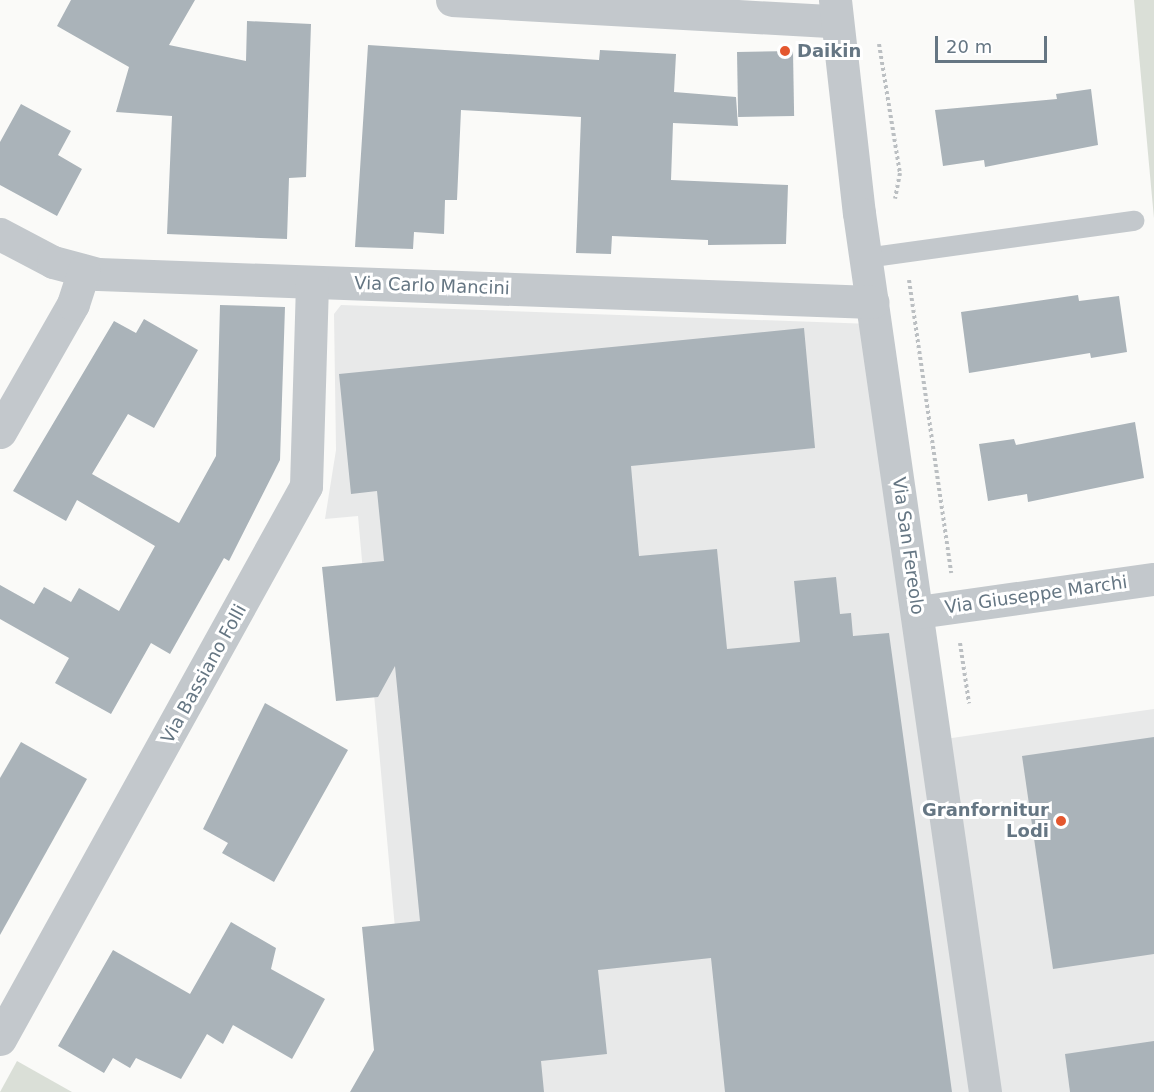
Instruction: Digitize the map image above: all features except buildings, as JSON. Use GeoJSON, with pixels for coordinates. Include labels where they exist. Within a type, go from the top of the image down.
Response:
{"type":"FeatureCollection","features":[{"type":"Feature","properties":{"kind":"street"},"geometry":{"type":"LineString","coordinates":[[452,0],[834,11]]}},
{"type":"Feature","properties":{"kind":"street","name":"Via San Fereolo"},"geometry":{"type":"LineString","coordinates":[[834,11],[872,302],[985,1092]]}},
{"type":"Feature","properties":{"kind":"street","name":"Via Carlo Mancini"},"geometry":{"type":"LineString","coordinates":[[0,234],[53,262],[84,271],[312,282],[872,302]]}},
{"type":"Feature","properties":{"kind":"street"},"geometry":{"type":"LineString","coordinates":[[0,432],[73,304],[84,271]]}},
{"type":"Feature","properties":{"kind":"street","name":"Via Bassiano Folli"},"geometry":{"type":"LineString","coordinates":[[0,1039],[306,486],[312,282]]}},
{"type":"Feature","properties":{"kind":"street","name":"Via Giuseppe Marchi"},"geometry":{"type":"LineString","coordinates":[[918,612],[1154,579]]}},
{"type":"Feature","properties":{"kind":"lane"},"geometry":{"type":"LineString","coordinates":[[866,258],[1134,221]]}},
{"type":"Feature","properties":{"kind":"path"},"geometry":{"type":"LineString","coordinates":[[877,38],[900,173],[894,204],[905,253],[970,715]]}},
{"type":"Feature","properties":{"kind":"shaded area"},"geometry":{"type":"Polygon","coordinates":[[[1134,0],[1154,0],[1154,218],[1152,197],[1134,0]]]}},
{"type":"Feature","properties":{"kind":"shaded area"},"geometry":{"type":"Polygon","coordinates":[[[341,305],[872,324],[980,1092],[383,1092],[406,1051],[358,516],[325,519],[336,450],[334,314],[341,305]]]}},
{"type":"Feature","properties":{"kind":"shaded area"},"geometry":{"type":"Polygon","coordinates":[[[1154,709],[1154,1092],[988,1092],[938,740],[1154,709]]]}},
{"type":"Feature","properties":{"kind":"shaded area"},"geometry":{"type":"Polygon","coordinates":[[[17,1061],[72,1092],[0,1092],[17,1061]]]}},
{"type":"Feature","properties":{"kind":"place","name":"Daikin"},"geometry":{"type":"Point","coordinates":[785,51]}},
{"type":"Feature","properties":{"kind":"place","name":"Granfornitur Lodi"},"geometry":{"type":"Point","coordinates":[1061,821]}}]}
